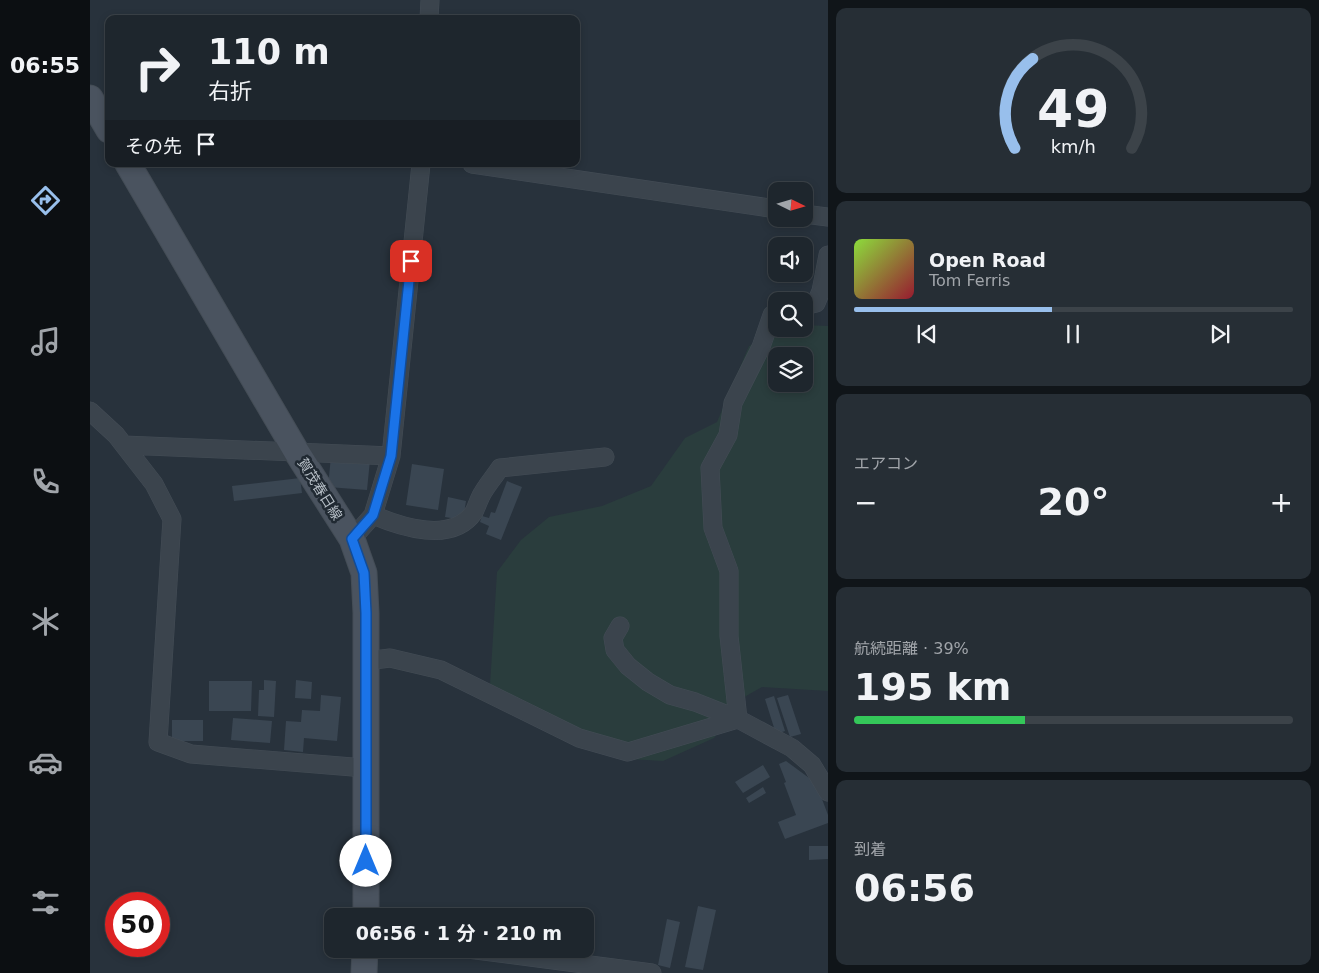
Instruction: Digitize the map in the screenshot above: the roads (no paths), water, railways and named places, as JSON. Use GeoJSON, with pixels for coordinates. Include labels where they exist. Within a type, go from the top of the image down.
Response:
{"type":"FeatureCollection","features":[{"type":"Feature","properties":{"kind":"main road"},"geometry":{"type":"LineString","coordinates":[[90,98],[105,123]]}},
{"type":"Feature","properties":{"kind":"main road","name":"賀茂春日線"},"geometry":{"type":"LineString","coordinates":[[130,167],[296,451],[352,539],[364,573],[366,613],[366,908]]}},
{"type":"Feature","properties":{"kind":"main road"},"geometry":{"type":"LineString","coordinates":[[364,973],[365,958]]}},
{"type":"Feature","properties":{"kind":"street"},"geometry":{"type":"LineString","coordinates":[[429,15],[430,0]]}},
{"type":"Feature","properties":{"kind":"street"},"geometry":{"type":"LineString","coordinates":[[352,539],[373,515],[391,456],[421,167]]}},
{"type":"Feature","properties":{"kind":"street"},"geometry":{"type":"LineString","coordinates":[[492,167],[768,208]]}},
{"type":"Feature","properties":{"kind":"street"},"geometry":{"type":"LineString","coordinates":[[813,215],[828,217]]}},
{"type":"Feature","properties":{"kind":"street"},"geometry":{"type":"LineString","coordinates":[[813,304],[816,303],[820,291],[828,255]]}},
{"type":"Feature","properties":{"kind":"street"},"geometry":{"type":"LineString","coordinates":[[738,719],[729,636],[730,571],[713,528],[710,468],[728,435],[733,404],[761,347],[768,327]]}},
{"type":"Feature","properties":{"kind":"street"},"geometry":{"type":"LineString","coordinates":[[90,411],[116,435],[154,484],[172,519],[158,742],[191,754],[365,768]]}},
{"type":"Feature","properties":{"kind":"street"},"geometry":{"type":"LineString","coordinates":[[124,445],[391,456]]}},
{"type":"Feature","properties":{"kind":"street"},"geometry":{"type":"LineString","coordinates":[[373,515],[416,530],[438,531],[460,525],[474,512],[482,494],[500,468],[605,457]]}},
{"type":"Feature","properties":{"kind":"street"},"geometry":{"type":"LineString","coordinates":[[620,626],[613,638],[615,650],[628,666],[648,682],[670,695],[695,702],[738,719],[792,748],[812,765],[828,792]]}},
{"type":"Feature","properties":{"kind":"street"},"geometry":{"type":"LineString","coordinates":[[366,661],[390,658],[441,670],[578,738],[628,752],[738,719]]}},
{"type":"Feature","properties":{"kind":"street"},"geometry":{"type":"LineString","coordinates":[[537,958],[652,973]]}}]}
